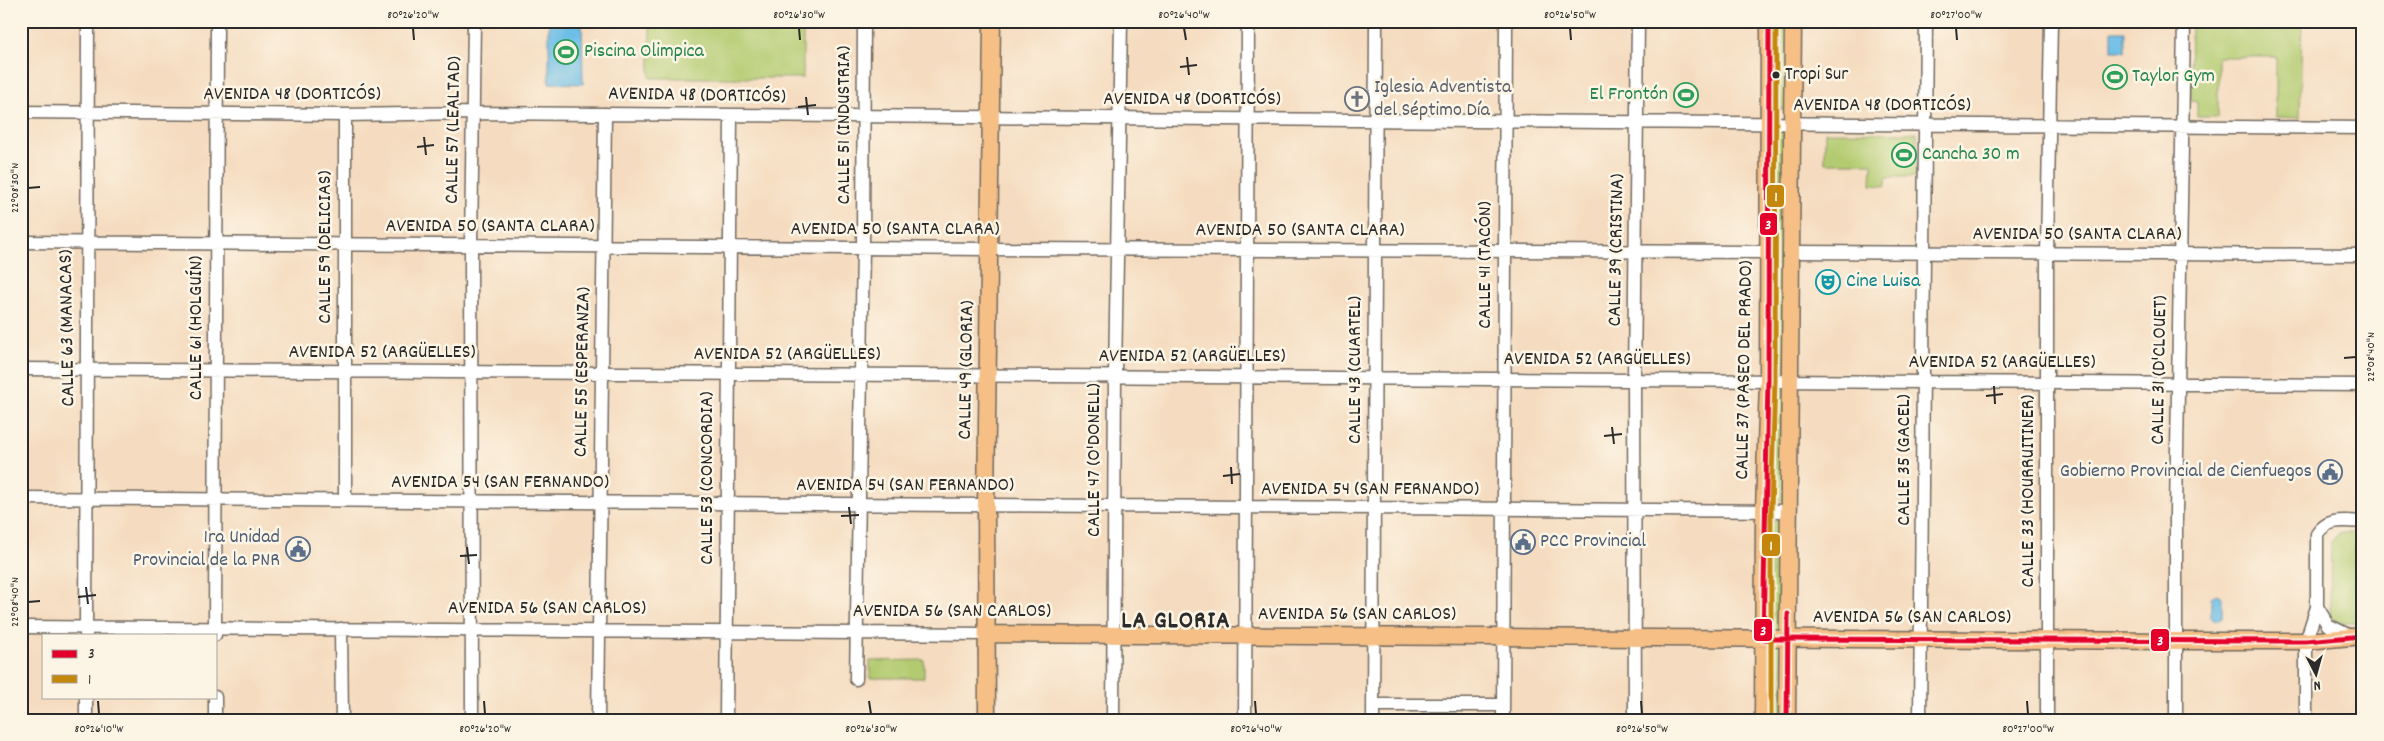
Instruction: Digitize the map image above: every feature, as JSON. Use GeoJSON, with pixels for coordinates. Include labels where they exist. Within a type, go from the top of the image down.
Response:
{"type":"FeatureCollection","features":[{"type":"Feature","properties":{"kind":"main road","name":"CALLE 49 (GLORIA)"},"geometry":{"type":"LineString","coordinates":[[987,720],[986,506],[992,21]]}},
{"type":"Feature","properties":{"kind":"main road","name":"CALLE 37 (PASEO DEL PRADO)"},"geometry":{"type":"LineString","coordinates":[[1764,720],[1763,639],[1768,380],[1769,21]]}},
{"type":"Feature","properties":{"kind":"main road"},"geometry":{"type":"LineString","coordinates":[[1787,720],[1793,21]]}},
{"type":"Feature","properties":{"kind":"main road","name":"AVENIDA 56 (SAN CARLOS)"},"geometry":{"type":"LineString","coordinates":[[987,634],[2176,641],[2306,641],[2355,636]]}},
{"type":"Feature","properties":{"kind":"street","name":"CALLE 63 (MANACAS)"},"geometry":{"type":"LineString","coordinates":[[86,631],[88,21]]}},
{"type":"Feature","properties":{"kind":"street","name":"CALLE 61 (HOLGUÍN)"},"geometry":{"type":"LineString","coordinates":[[215,632],[217,21]]}},
{"type":"Feature","properties":{"kind":"street","name":"CALLE 57 (LEALTAD)"},"geometry":{"type":"LineString","coordinates":[[472,720],[473,372],[471,246],[474,21]]}},
{"type":"Feature","properties":{"kind":"street","name":"CALLE 51 (INDUSTRIA)"},"geometry":{"type":"LineString","coordinates":[[856,679],[862,374],[865,117],[864,21]]}},
{"type":"Feature","properties":{"kind":"street","name":"CALLE 47 (O'DONELL)"},"geometry":{"type":"LineString","coordinates":[[1114,720],[1115,376],[1121,21]]}},
{"type":"Feature","properties":{"kind":"street"},"geometry":{"type":"LineString","coordinates":[[1245,720],[1248,21]]}},
{"type":"Feature","properties":{"kind":"street","name":"CALLE 43 (CUARTEL)"},"geometry":{"type":"LineString","coordinates":[[1373,720],[1376,21]]}},
{"type":"Feature","properties":{"kind":"street","name":"CALLE 41 (TACÓN)"},"geometry":{"type":"LineString","coordinates":[[1504,720],[1503,509],[1506,250],[1504,122],[1506,21]]}},
{"type":"Feature","properties":{"kind":"street","name":"CALLE 39 (CRISTINA)"},"geometry":{"type":"LineString","coordinates":[[1635,720],[1634,379],[1638,21]]}},
{"type":"Feature","properties":{"kind":"street","name":"CALLE 35 (GACEL)"},"geometry":{"type":"LineString","coordinates":[[1920,720],[1926,21]]}},
{"type":"Feature","properties":{"kind":"street","name":"CALLE 33 (HOURRUITINER)"},"geometry":{"type":"LineString","coordinates":[[2048,720],[2047,254],[2050,21]]}},
{"type":"Feature","properties":{"kind":"street","name":"CALLE 31 (D'CLOUET)"},"geometry":{"type":"LineString","coordinates":[[2176,720],[2178,383],[2184,21]]}},
{"type":"Feature","properties":{"kind":"street","name":"AVENIDA 48 (DORTICÓS)"},"geometry":{"type":"LineString","coordinates":[[21,112],[217,114],[472,113],[2363,128]]}},
{"type":"Feature","properties":{"kind":"street","name":"CALLE 59 (DELICIAS)"},"geometry":{"type":"LineString","coordinates":[[345,114],[345,500]]}},
{"type":"Feature","properties":{"kind":"street","name":"CALLE 55 (ESPERANZA)"},"geometry":{"type":"LineString","coordinates":[[598,720],[605,114]]}},
{"type":"Feature","properties":{"kind":"street","name":"CALLE 53 (CONCORDIA)"},"geometry":{"type":"LineString","coordinates":[[726,720],[726,504],[731,116]]}},
{"type":"Feature","properties":{"kind":"street","name":"AVENIDA 50 (SANTA CLARA)"},"geometry":{"type":"LineString","coordinates":[[21,242],[1118,250],[1768,252]]}},
{"type":"Feature","properties":{"kind":"street","name":"AVENIDA 50 (SANTA CLARA)"},"geometry":{"type":"LineString","coordinates":[[1792,252],[2363,255]]}},
{"type":"Feature","properties":{"kind":"street","name":"AVENIDA 52 (ARGÜELLES)"},"geometry":{"type":"LineString","coordinates":[[21,369],[2363,385]]}},
{"type":"Feature","properties":{"kind":"street","name":"AVENIDA 54 (SAN FERNANDO)"},"geometry":{"type":"LineString","coordinates":[[21,498],[1789,512]]}},
{"type":"Feature","properties":{"kind":"street"},"geometry":{"type":"LineString","coordinates":[[2306,720],[2306,641],[2317,606],[2316,540],[2322,526],[2332,521],[2363,522]]}},
{"type":"Feature","properties":{"kind":"street"},"geometry":{"type":"LineString","coordinates":[[2317,606],[2328,625],[2355,636]]}},
{"type":"Feature","properties":{"kind":"street","name":"AVENIDA 56 (SAN CARLOS)"},"geometry":{"type":"LineString","coordinates":[[21,627],[86,631],[215,632],[341,629],[987,634]]}},
{"type":"Feature","properties":{"kind":"street"},"geometry":{"type":"LineString","coordinates":[[341,629],[342,720]]}},
{"type":"Feature","properties":{"kind":"street"},"geometry":{"type":"LineString","coordinates":[[86,698],[86,720]]}},
{"type":"Feature","properties":{"kind":"street"},"geometry":{"type":"LineString","coordinates":[[215,698],[215,720]]}},
{"type":"Feature","properties":{"kind":"street"},"geometry":{"type":"LineString","coordinates":[[1373,705],[1504,704]]}},
{"type":"Feature","properties":{"kind":"green space"},"geometry":{"type":"Polygon","coordinates":[[[650,21],[803,21],[803,78],[650,78],[650,21]]]}},
{"type":"Feature","properties":{"kind":"green space"},"geometry":{"type":"Polygon","coordinates":[[[1773,21],[1789,21],[1788,109],[1772,109],[1773,21]]]}},
{"type":"Feature","properties":{"kind":"green space"},"geometry":{"type":"Polygon","coordinates":[[[2191,21],[2302,21],[2300,118],[2276,117],[2276,57],[2218,57],[2218,117],[2197,117],[2197,101],[2190,100],[2191,21]]]}},
{"type":"Feature","properties":{"kind":"green space"},"geometry":{"type":"Polygon","coordinates":[[[1772,132],[1788,132],[1786,372],[1771,372],[1772,132]]]}},
{"type":"Feature","properties":{"kind":"green space"},"geometry":{"type":"Polygon","coordinates":[[[1825,132],[1917,133],[1916,177],[1886,177],[1886,186],[1871,185],[1872,163],[1825,163],[1825,132]]]}},
{"type":"Feature","properties":{"kind":"green space"},"geometry":{"type":"Polygon","coordinates":[[[1772,389],[1786,389],[1784,500],[1770,500],[1772,389]]]}},
{"type":"Feature","properties":{"kind":"green space"},"geometry":{"type":"Polygon","coordinates":[[[1770,521],[1785,521],[1783,720],[1768,720],[1770,521]]]}},
{"type":"Feature","properties":{"kind":"green space"},"geometry":{"type":"Polygon","coordinates":[[[2339,533],[2363,533],[2363,623],[2339,623],[2330,616],[2331,542],[2339,533]]]}},
{"type":"Feature","properties":{"kind":"green space"},"geometry":{"type":"Polygon","coordinates":[[[924,660],[924,678],[870,678],[870,661],[924,660]]]}},
{"type":"Feature","properties":{"kind":"water","name":"Piscina Olimpica"},"geometry":{"type":"Polygon","coordinates":[[[549,21],[582,21],[583,84],[549,83],[549,21]]]}},
{"type":"Feature","properties":{"kind":"water"},"geometry":{"type":"Polygon","coordinates":[[[2112,31],[2125,31],[2125,51],[2112,51],[2112,31]]]}},
{"type":"Feature","properties":{"kind":"water"},"geometry":{"type":"Polygon","coordinates":[[[2217,594],[2222,597],[2222,617],[2217,621],[2211,617],[2211,597],[2217,594]]]}},
{"type":"Feature","properties":{"kind":"transit line","name":"3"},"geometry":{"type":"LineString","coordinates":[[1769,21],[1768,380],[1763,639],[2306,641],[2363,636]]}},
{"type":"Feature","properties":{"kind":"transit line","name":"1"},"geometry":{"type":"LineString","coordinates":[[1771,720],[1771,511],[1775,380],[1776,21]]}},
{"type":"Feature","properties":{"kind":"transit line","name":"3"},"geometry":{"type":"LineString","coordinates":[[1787,720],[1788,614]]}},
{"type":"Feature","properties":{"kind":"place","name":"Piscina Olimpica"},"geometry":{"type":"Point","coordinates":[566,52]}},
{"type":"Feature","properties":{"kind":"place","name":"Tropi Sur"},"geometry":{"type":"Point","coordinates":[1776,75]}},
{"type":"Feature","properties":{"kind":"place","name":"Taylor Gym"},"geometry":{"type":"Point","coordinates":[2115,77]}},
{"type":"Feature","properties":{"kind":"place","name":"El Frontón"},"geometry":{"type":"Point","coordinates":[1686,95]}},
{"type":"Feature","properties":{"kind":"place","name":"Iglesia Adventista del Séptimo Día"},"geometry":{"type":"Point","coordinates":[1357,99]}},
{"type":"Feature","properties":{"kind":"place","name":"Cancha 30 m"},"geometry":{"type":"Point","coordinates":[1904,155]}},
{"type":"Feature","properties":{"kind":"place","name":"Cine Luisa"},"geometry":{"type":"Point","coordinates":[1828,282]}},
{"type":"Feature","properties":{"kind":"place","name":"Gobierno Provincial de Cienfuegos"},"geometry":{"type":"Point","coordinates":[2330,472]}},
{"type":"Feature","properties":{"kind":"place","name":"PCC Provincial"},"geometry":{"type":"Point","coordinates":[1523,542]}},
{"type":"Feature","properties":{"kind":"place","name":"1ra Unidad Provincial de la PNR"},"geometry":{"type":"Point","coordinates":[298,549]}},
{"type":"Feature","properties":{"kind":"district","name":"LA GLORIA"},"geometry":{"type":"Point","coordinates":[1176,622]}}]}
